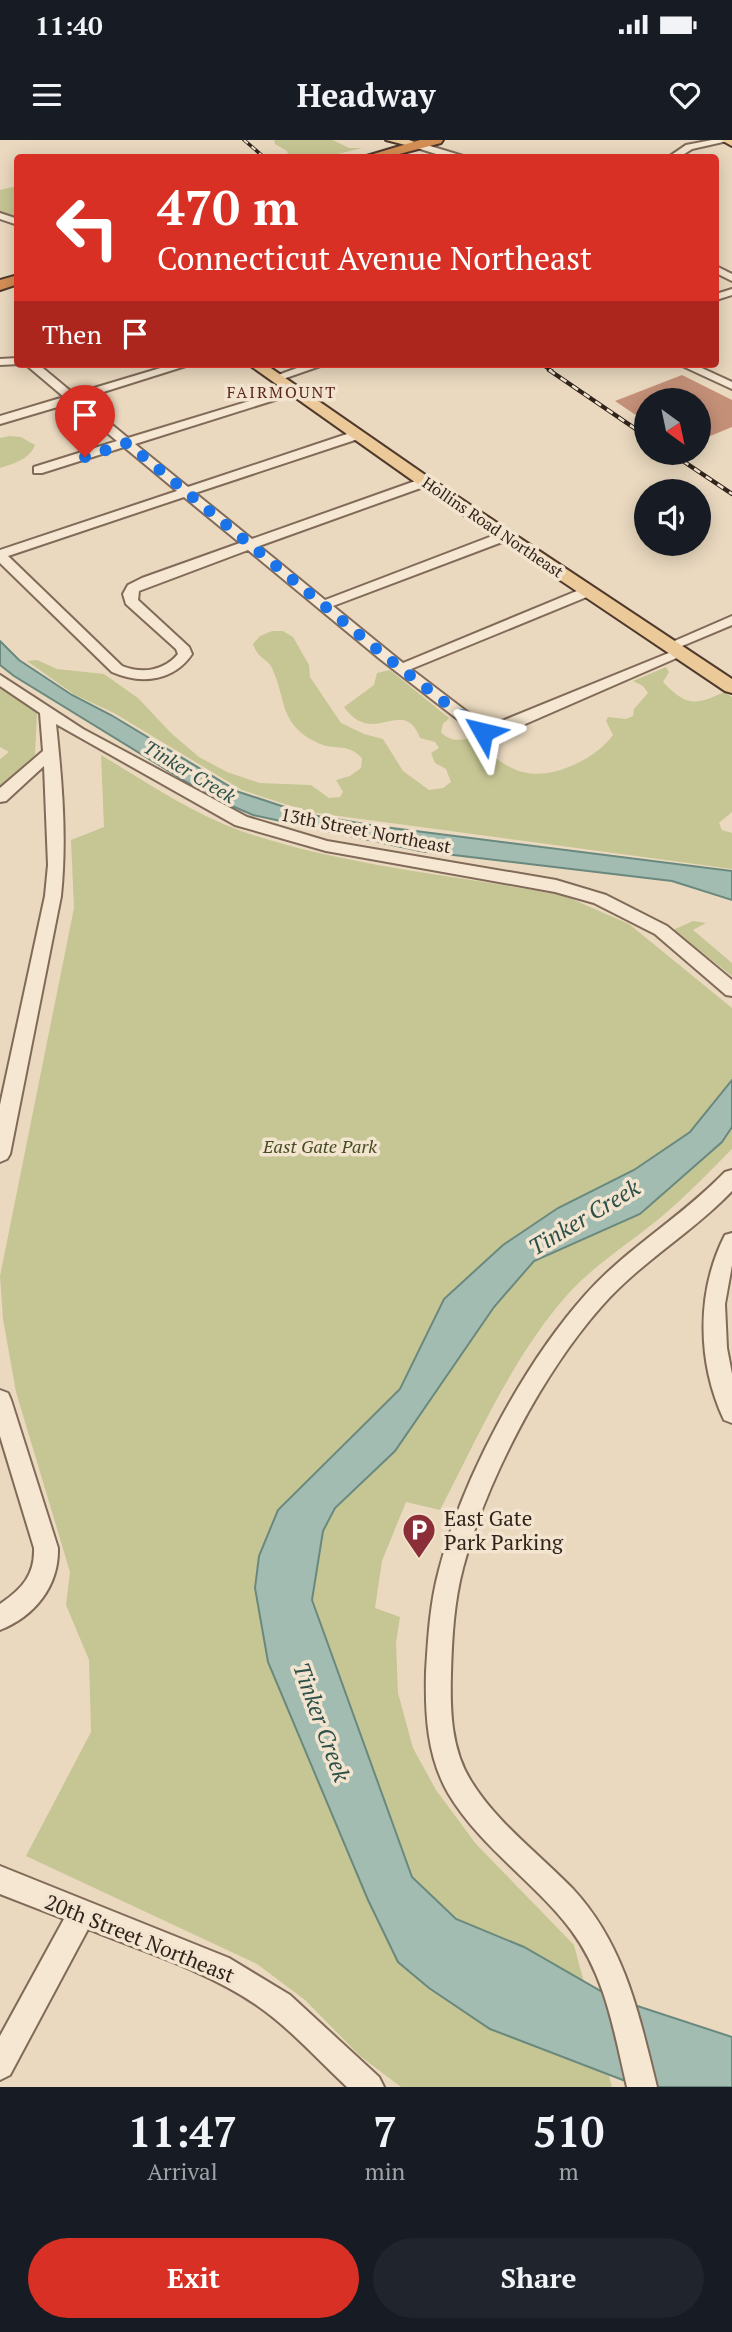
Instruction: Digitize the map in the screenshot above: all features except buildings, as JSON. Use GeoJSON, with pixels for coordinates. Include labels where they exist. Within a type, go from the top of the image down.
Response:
{"type":"FeatureCollection","features":[{"type":"Feature","properties":{"kind":"highway"},"geometry":{"type":"LineString","coordinates":[[354,154],[406,141],[436,140]]}},
{"type":"Feature","properties":{"kind":"highway"},"geometry":{"type":"LineString","coordinates":[[375,154],[406,141]]}},
{"type":"Feature","properties":{"kind":"main road"},"geometry":{"type":"LineString","coordinates":[[727,140],[732,143]]}},
{"type":"Feature","properties":{"kind":"main road","name":"Hollins Road Northeast"},"geometry":{"type":"LineString","coordinates":[[261,368],[425,482],[732,687]]}},
{"type":"Feature","properties":{"kind":"street"},"geometry":{"type":"LineString","coordinates":[[678,154],[689,147],[727,140]]}},
{"type":"Feature","properties":{"kind":"street"},"geometry":{"type":"LineString","coordinates":[[406,141],[447,154]]}},
{"type":"Feature","properties":{"kind":"street"},"geometry":{"type":"LineString","coordinates":[[36,368],[468,722],[488,733],[603,686],[732,621]]}},
{"type":"Feature","properties":{"kind":"street"},"geometry":{"type":"LineString","coordinates":[[0,420],[174,368]]}},
{"type":"Feature","properties":{"kind":"street"},"geometry":{"type":"LineString","coordinates":[[275,378],[307,368]]}},
{"type":"Feature","properties":{"kind":"street"},"geometry":{"type":"LineString","coordinates":[[693,368],[732,386]]}},
{"type":"Feature","properties":{"kind":"street"},"geometry":{"type":"LineString","coordinates":[[38,471],[293,391]]}},
{"type":"Feature","properties":{"kind":"street"},"geometry":{"type":"LineString","coordinates":[[357,435],[0,555],[117,668],[131,674],[145,675],[165,670],[180,662],[185,654],[182,647],[131,601],[130,592],[147,581],[425,482]]}},
{"type":"Feature","properties":{"kind":"street"},"geometry":{"type":"LineString","coordinates":[[324,605],[505,536]]}},
{"type":"Feature","properties":{"kind":"street"},"geometry":{"type":"LineString","coordinates":[[402,668],[589,592]]}},
{"type":"Feature","properties":{"kind":"street","name":"13th Street Northeast"},"geometry":{"type":"LineString","coordinates":[[0,679],[47,712],[222,813],[258,828],[326,846],[556,886],[600,898],[661,930],[732,990]]}},
{"type":"Feature","properties":{"kind":"street"},"geometry":{"type":"LineString","coordinates":[[0,1154],[53,896],[55,818],[47,712]]}},
{"type":"Feature","properties":{"kind":"street"},"geometry":{"type":"LineString","coordinates":[[0,797],[51,752]]}},
{"type":"Feature","properties":{"kind":"street"},"geometry":{"type":"LineString","coordinates":[[642,2087],[616,1987],[594,1938],[577,1915],[479,1812],[450,1770],[444,1754],[437,1707],[444,1604],[461,1536],[479,1492],[529,1396],[559,1347],[606,1287],[705,1205],[732,1178]]}},
{"type":"Feature","properties":{"kind":"street"},"geometry":{"type":"LineString","coordinates":[[732,1241],[723,1257],[714,1294],[718,1360],[732,1413]]}},
{"type":"Feature","properties":{"kind":"street"},"geometry":{"type":"LineString","coordinates":[[0,1400],[48,1560],[46,1573],[30,1596],[0,1618]]}},
{"type":"Feature","properties":{"kind":"street","name":"20th Street Northeast"},"geometry":{"type":"LineString","coordinates":[[0,1880],[219,1968],[249,1983],[304,2025],[369,2087]]}},
{"type":"Feature","properties":{"kind":"street"},"geometry":{"type":"LineString","coordinates":[[0,2065],[82,1913]]}},
{"type":"Feature","properties":{"kind":"green space"},"geometry":{"type":"Polygon","coordinates":[[[274,140],[333,140],[349,148],[362,148],[338,154],[288,154],[275,144],[274,140]]]}},
{"type":"Feature","properties":{"kind":"green space"},"geometry":{"type":"Polygon","coordinates":[[[14,187],[14,218],[0,212],[0,190],[14,187]]]}},
{"type":"Feature","properties":{"kind":"green space"},"geometry":{"type":"Polygon","coordinates":[[[21,437],[35,445],[25,457],[0,468],[0,438],[21,437]]]}},
{"type":"Feature","properties":{"kind":"green space"},"geometry":{"type":"Polygon","coordinates":[[[272,631],[283,631],[293,637],[309,665],[310,677],[341,723],[383,739],[403,771],[429,790],[443,788],[451,782],[446,769],[435,763],[431,753],[439,748],[435,742],[420,738],[413,726],[405,720],[366,723],[355,719],[344,707],[374,685],[377,673],[390,670],[449,718],[443,724],[441,732],[449,738],[457,740],[475,737],[508,766],[526,773],[540,774],[554,772],[582,761],[605,745],[613,735],[606,721],[608,717],[626,719],[633,716],[634,709],[648,693],[643,686],[633,681],[666,667],[669,672],[663,682],[678,696],[698,701],[724,692],[732,697],[732,812],[719,823],[722,830],[732,833],[732,869],[309,812],[242,790],[114,713],[75,695],[27,661],[37,660],[57,669],[104,674],[138,698],[171,733],[199,757],[227,772],[260,783],[311,785],[329,798],[340,797],[343,792],[336,780],[350,776],[361,768],[362,758],[351,750],[318,743],[296,728],[286,710],[272,668],[257,653],[253,644],[260,636],[272,631]]]}},
{"type":"Feature","properties":{"kind":"green space"},"geometry":{"type":"Polygon","coordinates":[[[0,687],[37,713],[35,755],[0,787],[0,759],[9,752],[0,747],[0,687]]]}},
{"type":"Feature","properties":{"kind":"green space","name":"East Gate Park"},"geometry":{"type":"Polygon","coordinates":[[[101,755],[222,824],[280,843],[361,862],[565,896],[629,924],[732,1008],[732,1149],[667,1212],[579,1282],[548,1318],[513,1370],[440,1510],[406,1502],[382,1561],[375,1608],[400,1617],[396,1643],[398,1693],[413,1748],[436,1790],[476,1844],[574,1945],[612,2087],[401,2087],[360,2056],[305,2000],[257,1964],[26,1856],[91,1732],[89,1660],[66,1605],[70,1572],[16,1392],[3,1319],[0,1276],[74,908],[71,840],[104,827],[101,755]]]}},
{"type":"Feature","properties":{"kind":"green space"},"geometry":{"type":"Polygon","coordinates":[[[693,921],[706,923],[693,930],[732,963],[732,976],[673,930],[693,921]]]}},
{"type":"Feature","properties":{"kind":"water","name":"Tinker Creek"},"geometry":{"type":"Polygon","coordinates":[[[0,641],[19,660],[72,695],[111,715],[239,792],[306,814],[376,826],[732,871],[732,900],[672,881],[420,851],[253,815],[211,797],[14,676],[0,665],[0,641]]]}},
{"type":"Feature","properties":{"kind":"water","name":"Tinker Creek"},"geometry":{"type":"Polygon","coordinates":[[[732,1080],[732,1127],[722,1142],[640,1214],[534,1261],[494,1307],[395,1451],[335,1508],[323,1531],[312,1600],[412,1877],[456,1919],[524,1947],[613,1998],[732,2037],[732,2087],[641,2087],[490,2029],[429,1988],[398,1962],[368,1900],[268,1662],[255,1588],[259,1556],[278,1510],[400,1389],[444,1299],[503,1245],[558,1208],[634,1170],[690,1132],[732,1080]]]}},
{"type":"Feature","properties":{"kind":"railway"},"geometry":{"type":"LineString","coordinates":[[244,140],[260,154]]}},
{"type":"Feature","properties":{"kind":"railway"},"geometry":{"type":"LineString","coordinates":[[547,368],[552,371]]}},
{"type":"Feature","properties":{"kind":"railway"},"geometry":{"type":"LineString","coordinates":[[549,370],[634,428]]}},
{"type":"Feature","properties":{"kind":"railway"},"geometry":{"type":"LineString","coordinates":[[690,466],[732,494]]}},
{"type":"Feature","properties":{"kind":"place","name":"East Gate Park Parking"},"geometry":{"type":"Point","coordinates":[419,1560]}},
{"type":"Feature","properties":{"kind":"district","name":"FAIRMOUNT"},"geometry":{"type":"Point","coordinates":[282,392]}},
{"type":"Feature","properties":{"kind":"route"},"geometry":{"type":"LineString","coordinates":[[85,457],[127,443],[385,656],[483,732]]}}]}
